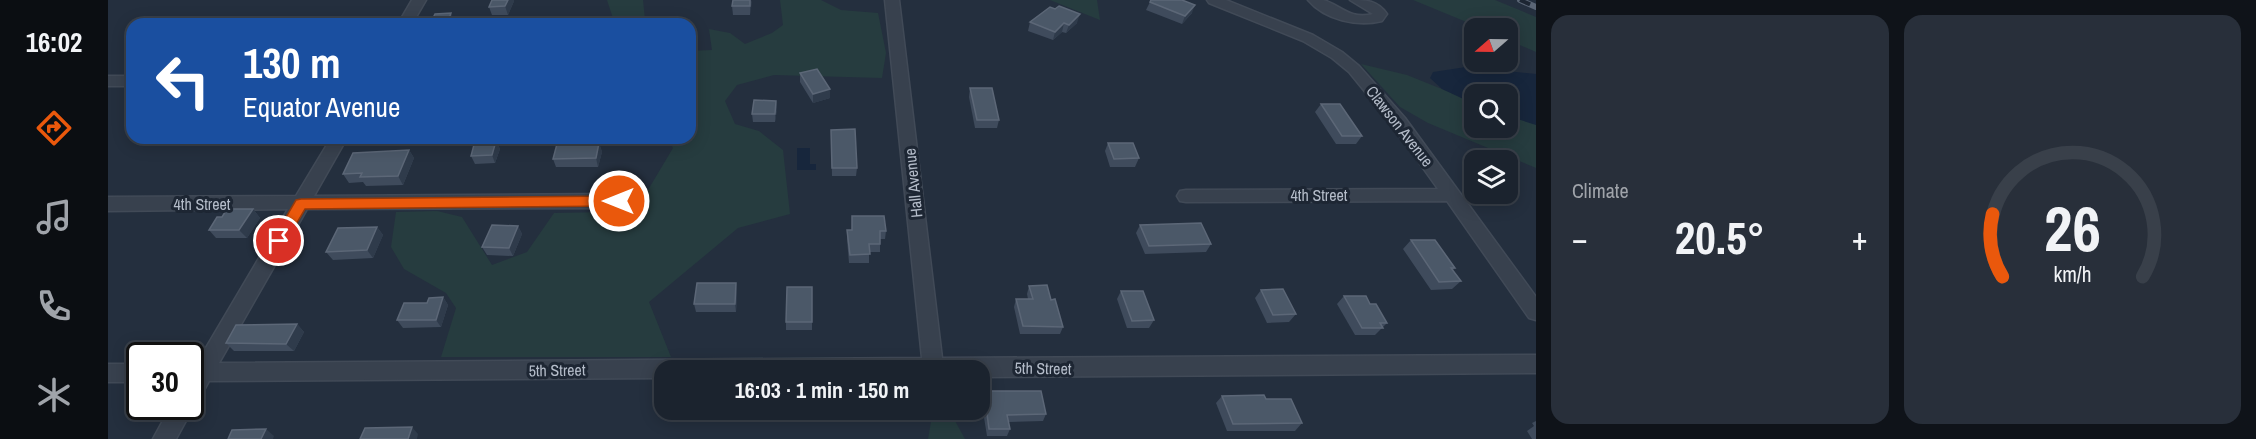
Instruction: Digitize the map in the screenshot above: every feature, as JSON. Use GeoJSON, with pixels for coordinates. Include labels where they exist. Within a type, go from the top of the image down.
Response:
{"type":"FeatureCollection","features":[{"type":"Feature","properties":{"kind":"street"},"geometry":{"type":"LineString","coordinates":[[408,18],[419,0]]}},
{"type":"Feature","properties":{"kind":"street","name":"Hall Avenue"},"geometry":{"type":"LineString","coordinates":[[892,0],[932,360]]}},
{"type":"Feature","properties":{"kind":"street","name":"Clawson Avenue"},"geometry":{"type":"LineString","coordinates":[[1214,0],[1308,38],[1354,69],[1399,122],[1536,312]]}},
{"type":"Feature","properties":{"kind":"street"},"geometry":{"type":"LineString","coordinates":[[1314,0],[1357,20],[1377,18],[1380,14],[1375,8],[1356,0]]}},
{"type":"Feature","properties":{"kind":"street"},"geometry":{"type":"LineString","coordinates":[[108,81],[126,81]]}},
{"type":"Feature","properties":{"kind":"street"},"geometry":{"type":"LineString","coordinates":[[204,360],[336,144]]}},
{"type":"Feature","properties":{"kind":"street","name":"4th Street"},"geometry":{"type":"LineString","coordinates":[[1186,196],[1452,195]]}},
{"type":"Feature","properties":{"kind":"street","name":"4th Street"},"geometry":{"type":"LineString","coordinates":[[108,204],[619,201]]}},
{"type":"Feature","properties":{"kind":"street","name":"5th Street"},"geometry":{"type":"LineString","coordinates":[[990,367],[1536,364]]}},
{"type":"Feature","properties":{"kind":"street","name":"5th Street"},"geometry":{"type":"LineString","coordinates":[[204,371],[654,369]]}},
{"type":"Feature","properties":{"kind":"street"},"geometry":{"type":"LineString","coordinates":[[108,373],[126,373]]}},
{"type":"Feature","properties":{"kind":"street"},"geometry":{"type":"LineString","coordinates":[[164,439],[175,420]]}},
{"type":"Feature","properties":{"kind":"green space"},"geometry":{"type":"Polygon","coordinates":[[[607,0],[643,0],[645,18],[613,18],[607,0]]]}},
{"type":"Feature","properties":{"kind":"green space"},"geometry":{"type":"Polygon","coordinates":[[[780,0],[821,0],[841,10],[878,13],[886,53],[882,78],[774,75],[737,85],[725,101],[735,124],[759,131],[783,150],[790,214],[738,228],[649,302],[671,357],[441,357],[456,308],[446,293],[404,269],[391,247],[396,212],[437,211],[462,217],[492,265],[527,252],[554,213],[608,212],[642,200],[673,148],[671,144],[696,144],[696,51],[712,50],[709,29],[730,33],[745,44],[772,33],[783,25],[780,0]]]}},
{"type":"Feature","properties":{"kind":"green space"},"geometry":{"type":"Polygon","coordinates":[[[1050,0],[1097,0],[1100,20],[1050,0]]]}},
{"type":"Feature","properties":{"kind":"green space"},"geometry":{"type":"Polygon","coordinates":[[[1413,0],[1495,0],[1536,17],[1536,52],[1518,44],[1518,18],[1464,18],[1464,21],[1413,0]]]}},
{"type":"Feature","properties":{"kind":"green space"},"geometry":{"type":"Polygon","coordinates":[[[1361,64],[1407,75],[1464,98],[1464,138],[1428,123],[1400,107],[1361,64]]]}},
{"type":"Feature","properties":{"kind":"green space"},"geometry":{"type":"Polygon","coordinates":[[[1518,118],[1536,124],[1536,168],[1518,160],[1518,150],[1493,150],[1464,138],[1518,138],[1518,118]]]}},
{"type":"Feature","properties":{"kind":"green space"},"geometry":{"type":"Polygon","coordinates":[[[931,420],[955,420],[965,439],[928,439],[931,420]]]}},
{"type":"Feature","properties":{"kind":"water"},"geometry":{"type":"Polygon","coordinates":[[[1464,67],[1464,72],[1536,74],[1536,125],[1518,119],[1518,84],[1464,84],[1464,99],[1442,89],[1430,78],[1433,72],[1464,67]]]}},
{"type":"Feature","properties":{"kind":"water"},"geometry":{"type":"Polygon","coordinates":[[[797,148],[810,148],[810,164],[816,164],[816,170],[797,170],[797,148]]]}},
{"type":"Feature","properties":{"kind":"building"},"geometry":{"type":"Polygon","coordinates":[[[492,0],[508,0],[505,6],[489,7],[492,0]]]}},
{"type":"Feature","properties":{"kind":"building"},"geometry":{"type":"Polygon","coordinates":[[[733,0],[750,0],[750,6],[732,6],[733,0]]]}},
{"type":"Feature","properties":{"kind":"building"},"geometry":{"type":"Polygon","coordinates":[[[1151,0],[1182,0],[1195,5],[1185,16],[1150,2],[1151,0]]]}},
{"type":"Feature","properties":{"kind":"building"},"geometry":{"type":"Polygon","coordinates":[[[1059,6],[1080,14],[1069,25],[1064,23],[1055,32],[1030,22],[1050,7],[1055,9],[1059,6]]]}},
{"type":"Feature","properties":{"kind":"building"},"geometry":{"type":"Polygon","coordinates":[[[451,13],[449,18],[433,18],[435,14],[451,13]]]}},
{"type":"Feature","properties":{"kind":"building"},"geometry":{"type":"Polygon","coordinates":[[[817,69],[830,89],[813,94],[800,73],[817,69]]]}},
{"type":"Feature","properties":{"kind":"building"},"geometry":{"type":"Polygon","coordinates":[[[970,88],[992,88],[999,120],[977,120],[970,88]]]}},
{"type":"Feature","properties":{"kind":"building"},"geometry":{"type":"Polygon","coordinates":[[[754,100],[776,101],[775,114],[752,114],[754,100]]]}},
{"type":"Feature","properties":{"kind":"building"},"geometry":{"type":"Polygon","coordinates":[[[1321,104],[1340,104],[1362,136],[1342,136],[1321,104]]]}},
{"type":"Feature","properties":{"kind":"building"},"geometry":{"type":"Polygon","coordinates":[[[855,129],[857,168],[832,168],[831,130],[855,129]]]}},
{"type":"Feature","properties":{"kind":"building"},"geometry":{"type":"Polygon","coordinates":[[[1108,143],[1133,143],[1139,158],[1114,159],[1108,143]]]}},
{"type":"Feature","properties":{"kind":"building"},"geometry":{"type":"Polygon","coordinates":[[[474,144],[495,144],[492,155],[471,156],[474,144]]]}},
{"type":"Feature","properties":{"kind":"building"},"geometry":{"type":"Polygon","coordinates":[[[557,144],[599,144],[596,158],[553,159],[557,144]]]}},
{"type":"Feature","properties":{"kind":"building"},"geometry":{"type":"Polygon","coordinates":[[[409,150],[398,176],[360,177],[362,173],[343,174],[353,153],[409,150]]]}},
{"type":"Feature","properties":{"kind":"building"},"geometry":{"type":"Polygon","coordinates":[[[227,209],[253,209],[239,230],[209,230],[217,217],[222,217],[227,209]]]}},
{"type":"Feature","properties":{"kind":"building"},"geometry":{"type":"Polygon","coordinates":[[[852,216],[884,216],[886,231],[880,231],[880,244],[869,244],[870,254],[850,255],[847,230],[852,230],[852,216]]]}},
{"type":"Feature","properties":{"kind":"building"},"geometry":{"type":"Polygon","coordinates":[[[1201,223],[1211,244],[1149,246],[1140,225],[1201,223]]]}},
{"type":"Feature","properties":{"kind":"building"},"geometry":{"type":"Polygon","coordinates":[[[492,225],[518,226],[509,248],[482,247],[492,225]]]}},
{"type":"Feature","properties":{"kind":"building"},"geometry":{"type":"Polygon","coordinates":[[[377,227],[367,250],[326,252],[338,228],[377,227]]]}},
{"type":"Feature","properties":{"kind":"building"},"geometry":{"type":"Polygon","coordinates":[[[1411,240],[1435,240],[1455,268],[1451,268],[1461,281],[1439,282],[1411,240]]]}},
{"type":"Feature","properties":{"kind":"building"},"geometry":{"type":"Polygon","coordinates":[[[697,283],[736,283],[735,304],[694,304],[697,283]]]}},
{"type":"Feature","properties":{"kind":"building"},"geometry":{"type":"Polygon","coordinates":[[[1047,285],[1051,300],[1055,299],[1063,327],[1023,326],[1016,299],[1033,299],[1029,286],[1047,285]]]}},
{"type":"Feature","properties":{"kind":"building"},"geometry":{"type":"Polygon","coordinates":[[[787,287],[812,287],[812,322],[786,322],[787,287]]]}},
{"type":"Feature","properties":{"kind":"building"},"geometry":{"type":"Polygon","coordinates":[[[1283,289],[1296,314],[1273,315],[1261,290],[1283,289]]]}},
{"type":"Feature","properties":{"kind":"building"},"geometry":{"type":"Polygon","coordinates":[[[1121,291],[1143,291],[1154,320],[1132,321],[1121,291]]]}},
{"type":"Feature","properties":{"kind":"building"},"geometry":{"type":"Polygon","coordinates":[[[1344,296],[1366,296],[1370,304],[1376,304],[1387,323],[1380,323],[1383,328],[1362,328],[1344,296]]]}},
{"type":"Feature","properties":{"kind":"building"},"geometry":{"type":"Polygon","coordinates":[[[443,297],[436,320],[397,320],[404,303],[427,303],[429,298],[443,297]]]}},
{"type":"Feature","properties":{"kind":"building"},"geometry":{"type":"Polygon","coordinates":[[[297,324],[286,344],[226,343],[236,325],[297,324]]]}},
{"type":"Feature","properties":{"kind":"building"},"geometry":{"type":"Polygon","coordinates":[[[990,391],[1041,391],[1046,414],[1007,415],[1010,429],[989,429],[990,391]]]}},
{"type":"Feature","properties":{"kind":"building"},"geometry":{"type":"Polygon","coordinates":[[[1264,395],[1266,399],[1291,399],[1302,423],[1233,424],[1222,396],[1264,395]]]}},
{"type":"Feature","properties":{"kind":"building"},"geometry":{"type":"Polygon","coordinates":[[[412,427],[408,439],[360,439],[365,428],[412,427]]]}},
{"type":"Feature","properties":{"kind":"building"},"geometry":{"type":"Polygon","coordinates":[[[266,429],[261,439],[228,439],[232,430],[266,429]]]}},
{"type":"Feature","properties":{"kind":"railway"},"geometry":{"type":"LineString","coordinates":[[1520,0],[1536,7]]}},
{"type":"Feature","properties":{"kind":"route"},"geometry":{"type":"LineString","coordinates":[[279,241],[301,204],[619,201]]}}]}
